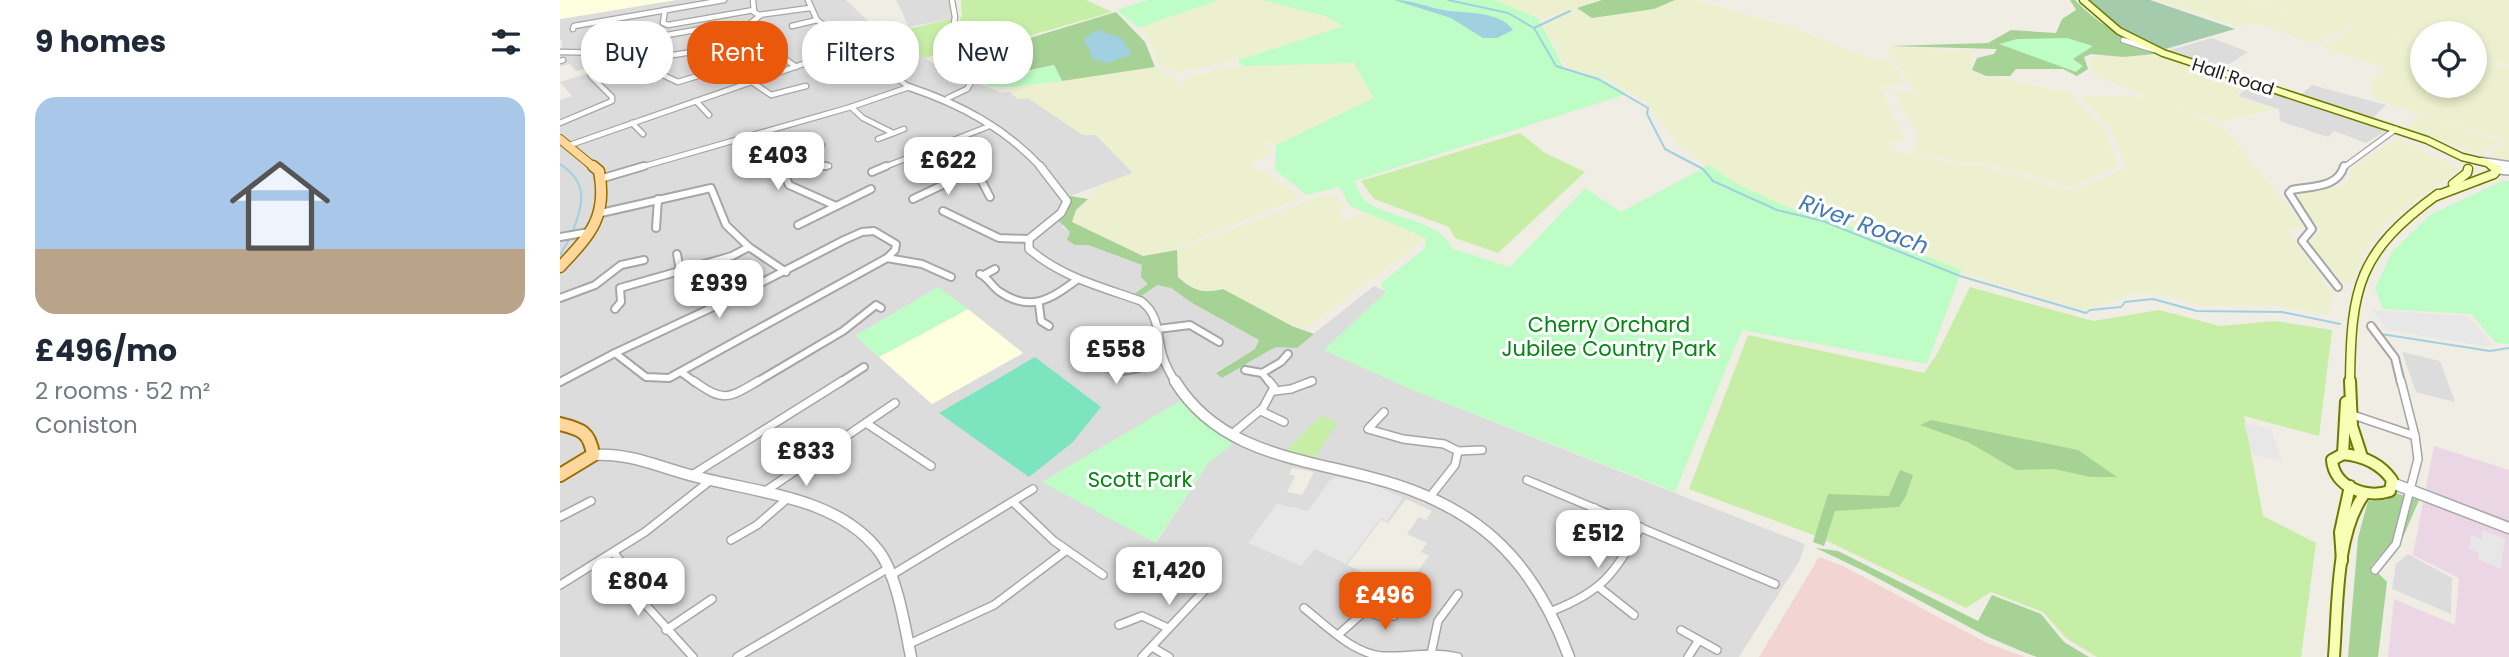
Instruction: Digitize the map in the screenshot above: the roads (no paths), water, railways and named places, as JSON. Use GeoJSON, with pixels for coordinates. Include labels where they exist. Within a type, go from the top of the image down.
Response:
{"type":"FeatureCollection","features":[{"type":"Feature","properties":{"kind":"main road","name":"Hall Road"},"geometry":{"type":"LineString","coordinates":[[2083,0],[2111,26],[2154,50],[2396,129],[2464,161],[2468,169]]}},
{"type":"Feature","properties":{"kind":"main road"},"geometry":{"type":"LineString","coordinates":[[560,267],[594,230],[601,213],[600,179],[596,167],[564,142]]}},
{"type":"Feature","properties":{"kind":"main road"},"geometry":{"type":"LineString","coordinates":[[2464,161],[2482,161],[2493,172]]}},
{"type":"Feature","properties":{"kind":"main road"},"geometry":{"type":"LineString","coordinates":[[2362,457],[2355,445],[2349,398],[2352,310],[2361,277],[2382,241],[2398,223],[2467,173],[2468,169],[2493,172]]}},
{"type":"Feature","properties":{"kind":"main road"},"geometry":{"type":"LineString","coordinates":[[2436,195],[2493,172]]}},
{"type":"Feature","properties":{"kind":"main road"},"geometry":{"type":"LineString","coordinates":[[2343,454],[2346,401],[2349,398]]}},
{"type":"Feature","properties":{"kind":"main road"},"geometry":{"type":"LineString","coordinates":[[560,425],[593,450],[560,475]]}},
{"type":"Feature","properties":{"kind":"main road"},"geometry":{"type":"LineString","coordinates":[[2343,454],[2362,457],[2380,467],[2392,483],[2390,491],[2384,494],[2365,493],[2350,486],[2333,471],[2332,460],[2343,454]]}},
{"type":"Feature","properties":{"kind":"main road"},"geometry":{"type":"LineString","coordinates":[[2334,657],[2342,561],[2340,535],[2350,486]]}},
{"type":"Feature","properties":{"kind":"main road"},"geometry":{"type":"LineString","coordinates":[[2342,561],[2346,553],[2353,509],[2365,493]]}},
{"type":"Feature","properties":{"kind":"street"},"geometry":{"type":"LineString","coordinates":[[573,29],[574,26],[724,0]]}},
{"type":"Feature","properties":{"kind":"street"},"geometry":{"type":"LineString","coordinates":[[753,0],[754,10]]}},
{"type":"Feature","properties":{"kind":"street"},"geometry":{"type":"LineString","coordinates":[[792,26],[817,20],[808,0]]}},
{"type":"Feature","properties":{"kind":"street"},"geometry":{"type":"LineString","coordinates":[[947,98],[967,89],[977,72],[950,47],[956,17],[952,0]]}},
{"type":"Feature","properties":{"kind":"street"},"geometry":{"type":"LineString","coordinates":[[753,21],[761,15],[810,8]]}},
{"type":"Feature","properties":{"kind":"street"},"geometry":{"type":"LineString","coordinates":[[665,10],[665,25],[754,10],[761,15]]}},
{"type":"Feature","properties":{"kind":"street"},"geometry":{"type":"LineString","coordinates":[[2123,40],[2154,50]]}},
{"type":"Feature","properties":{"kind":"street"},"geometry":{"type":"LineString","coordinates":[[699,49],[705,50],[727,66],[678,82],[646,67],[660,57],[699,49]]}},
{"type":"Feature","properties":{"kind":"street"},"geometry":{"type":"LineString","coordinates":[[560,52],[581,52]]}},
{"type":"Feature","properties":{"kind":"street"},"geometry":{"type":"LineString","coordinates":[[788,61],[796,67]]}},
{"type":"Feature","properties":{"kind":"street"},"geometry":{"type":"LineString","coordinates":[[788,70],[802,65]]}},
{"type":"Feature","properties":{"kind":"street"},"geometry":{"type":"LineString","coordinates":[[560,123],[611,104],[612,97],[599,84]]}},
{"type":"Feature","properties":{"kind":"street"},"geometry":{"type":"LineString","coordinates":[[564,142],[632,123],[745,84]]}},
{"type":"Feature","properties":{"kind":"street"},"geometry":{"type":"LineString","coordinates":[[754,84],[771,95],[806,86]]}},
{"type":"Feature","properties":{"kind":"street"},"geometry":{"type":"LineString","coordinates":[[905,84],[947,98],[971,110],[1025,148],[1067,199],[1061,213],[1029,239],[993,236],[943,211]]}},
{"type":"Feature","properties":{"kind":"street"},"geometry":{"type":"LineString","coordinates":[[600,179],[851,107],[909,87]]}},
{"type":"Feature","properties":{"kind":"street"},"geometry":{"type":"LineString","coordinates":[[696,101],[709,115]]}},
{"type":"Feature","properties":{"kind":"street"},"geometry":{"type":"LineString","coordinates":[[851,107],[863,118],[893,133]]}},
{"type":"Feature","properties":{"kind":"street"},"geometry":{"type":"LineString","coordinates":[[632,123],[643,134]]}},
{"type":"Feature","properties":{"kind":"street"},"geometry":{"type":"LineString","coordinates":[[872,172],[992,125]]}},
{"type":"Feature","properties":{"kind":"street"},"geometry":{"type":"LineString","coordinates":[[878,139],[904,129]]}},
{"type":"Feature","properties":{"kind":"street"},"geometry":{"type":"LineString","coordinates":[[2338,287],[2302,242],[2312,229],[2289,193],[2292,190],[2335,182],[2341,176],[2344,165],[2396,129]]}},
{"type":"Feature","properties":{"kind":"street"},"geometry":{"type":"LineString","coordinates":[[765,132],[789,185],[836,206]]}},
{"type":"Feature","properties":{"kind":"street"},"geometry":{"type":"LineString","coordinates":[[700,139],[704,150]]}},
{"type":"Feature","properties":{"kind":"street"},"geometry":{"type":"LineString","coordinates":[[813,163],[816,147],[822,145]]}},
{"type":"Feature","properties":{"kind":"street"},"geometry":{"type":"LineString","coordinates":[[939,146],[979,176],[990,197]]}},
{"type":"Feature","properties":{"kind":"street"},"geometry":{"type":"LineString","coordinates":[[2482,161],[2509,165]]}},
{"type":"Feature","properties":{"kind":"street"},"geometry":{"type":"LineString","coordinates":[[782,171],[813,163],[820,167],[828,166]]}},
{"type":"Feature","properties":{"kind":"street"},"geometry":{"type":"LineString","coordinates":[[919,198],[972,171]]}},
{"type":"Feature","properties":{"kind":"street"},"geometry":{"type":"LineString","coordinates":[[2493,172],[2509,171]]}},
{"type":"Feature","properties":{"kind":"street"},"geometry":{"type":"LineString","coordinates":[[701,188],[702,178]]}},
{"type":"Feature","properties":{"kind":"street"},"geometry":{"type":"LineString","coordinates":[[601,213],[701,188],[711,188],[726,225],[749,247],[786,272]]}},
{"type":"Feature","properties":{"kind":"street"},"geometry":{"type":"LineString","coordinates":[[798,225],[871,189]]}},
{"type":"Feature","properties":{"kind":"street"},"geometry":{"type":"LineString","coordinates":[[656,228],[658,199]]}},
{"type":"Feature","properties":{"kind":"street"},"geometry":{"type":"LineString","coordinates":[[560,237],[594,230]]}},
{"type":"Feature","properties":{"kind":"street"},"geometry":{"type":"LineString","coordinates":[[560,382],[614,352],[786,272],[857,234],[874,231],[896,244],[895,250],[887,258],[662,381],[651,381],[625,364],[614,352]]}},
{"type":"Feature","properties":{"kind":"street"},"geometry":{"type":"LineString","coordinates":[[1029,239],[1029,249],[1035,256],[1056,270],[1147,304],[1154,311],[1164,359],[1186,396],[1208,421],[1231,435],[1279,456],[1381,480],[1429,498],[1474,523],[1507,548],[1526,568],[1552,611],[1569,657]]}},
{"type":"Feature","properties":{"kind":"street"},"geometry":{"type":"LineString","coordinates":[[615,309],[621,302],[620,288],[732,256],[749,247]]}},
{"type":"Feature","properties":{"kind":"street"},"geometry":{"type":"LineString","coordinates":[[677,254],[680,271]]}},
{"type":"Feature","properties":{"kind":"street"},"geometry":{"type":"LineString","coordinates":[[887,258],[922,264],[951,276]]}},
{"type":"Feature","properties":{"kind":"street"},"geometry":{"type":"LineString","coordinates":[[560,298],[596,285],[621,265],[644,260]]}},
{"type":"Feature","properties":{"kind":"street"},"geometry":{"type":"LineString","coordinates":[[995,269],[982,275],[993,282],[997,291],[1020,305],[1039,305],[1079,279]]}},
{"type":"Feature","properties":{"kind":"street"},"geometry":{"type":"LineString","coordinates":[[681,372],[715,396],[733,396],[843,331],[876,305],[881,308]]}},
{"type":"Feature","properties":{"kind":"street"},"geometry":{"type":"LineString","coordinates":[[1039,305],[1041,321],[1049,326]]}},
{"type":"Feature","properties":{"kind":"street"},"geometry":{"type":"LineString","coordinates":[[1158,328],[1190,325],[1219,342]]}},
{"type":"Feature","properties":{"kind":"street"},"geometry":{"type":"LineString","coordinates":[[2371,326],[2395,358],[2415,436],[2418,459],[2396,544],[2375,570]]}},
{"type":"Feature","properties":{"kind":"street"},"geometry":{"type":"LineString","coordinates":[[1093,349],[1096,358],[1116,372],[1164,359]]}},
{"type":"Feature","properties":{"kind":"street"},"geometry":{"type":"LineString","coordinates":[[1262,373],[1281,362],[1288,354]]}},
{"type":"Feature","properties":{"kind":"street"},"geometry":{"type":"LineString","coordinates":[[692,475],[864,368]]}},
{"type":"Feature","properties":{"kind":"street"},"geometry":{"type":"LineString","coordinates":[[1245,370],[1262,373],[1275,391]]}},
{"type":"Feature","properties":{"kind":"street"},"geometry":{"type":"LineString","coordinates":[[1231,435],[1261,411],[1275,391],[1292,389],[1312,381]]}},
{"type":"Feature","properties":{"kind":"street"},"geometry":{"type":"LineString","coordinates":[[764,492],[895,403]]}},
{"type":"Feature","properties":{"kind":"street"},"geometry":{"type":"LineString","coordinates":[[1261,411],[1284,422]]}},
{"type":"Feature","properties":{"kind":"street"},"geometry":{"type":"LineString","coordinates":[[1384,412],[1368,429],[1403,439],[1444,443],[1458,451],[1482,450]]}},
{"type":"Feature","properties":{"kind":"street"},"geometry":{"type":"LineString","coordinates":[[2353,415],[2415,436]]}},
{"type":"Feature","properties":{"kind":"street"},"geometry":{"type":"LineString","coordinates":[[866,423],[931,466]]}},
{"type":"Feature","properties":{"kind":"street"},"geometry":{"type":"LineString","coordinates":[[593,450],[788,498],[821,510],[857,530],[881,554],[911,657]]}},
{"type":"Feature","properties":{"kind":"street"},"geometry":{"type":"LineString","coordinates":[[1429,498],[1455,465],[1458,451]]}},
{"type":"Feature","properties":{"kind":"street"},"geometry":{"type":"LineString","coordinates":[[560,585],[660,522],[711,480]]}},
{"type":"Feature","properties":{"kind":"street"},"geometry":{"type":"LineString","coordinates":[[1527,480],[1774,584]]}},
{"type":"Feature","properties":{"kind":"street"},"geometry":{"type":"LineString","coordinates":[[2392,483],[2509,528]]}},
{"type":"Feature","properties":{"kind":"street"},"geometry":{"type":"LineString","coordinates":[[737,657],[1033,489]]}},
{"type":"Feature","properties":{"kind":"street"},"geometry":{"type":"LineString","coordinates":[[732,540],[788,498]]}},
{"type":"Feature","properties":{"kind":"street"},"geometry":{"type":"LineString","coordinates":[[560,517],[591,500]]}},
{"type":"Feature","properties":{"kind":"street"},"geometry":{"type":"LineString","coordinates":[[1013,502],[1044,533],[1103,575]]}},
{"type":"Feature","properties":{"kind":"street"},"geometry":{"type":"LineString","coordinates":[[1575,539],[1595,508]]}},
{"type":"Feature","properties":{"kind":"street"},"geometry":{"type":"LineString","coordinates":[[1552,611],[1585,599],[1600,588],[1613,573],[1641,527]]}},
{"type":"Feature","properties":{"kind":"street"},"geometry":{"type":"LineString","coordinates":[[909,644],[994,605],[1067,550]]}},
{"type":"Feature","properties":{"kind":"street"},"geometry":{"type":"LineString","coordinates":[[614,553],[629,572],[645,604],[693,657]]}},
{"type":"Feature","properties":{"kind":"street"},"geometry":{"type":"LineString","coordinates":[[1142,657],[1217,577]]}},
{"type":"Feature","properties":{"kind":"street"},"geometry":{"type":"LineString","coordinates":[[1600,588],[1634,615]]}},
{"type":"Feature","properties":{"kind":"street"},"geometry":{"type":"LineString","coordinates":[[1431,654],[1436,621],[1458,594]]}},
{"type":"Feature","properties":{"kind":"street"},"geometry":{"type":"LineString","coordinates":[[666,630],[712,599]]}},
{"type":"Feature","properties":{"kind":"street"},"geometry":{"type":"LineString","coordinates":[[1339,634],[1364,611],[1382,617],[1394,616],[1402,604]]}},
{"type":"Feature","properties":{"kind":"street"},"geometry":{"type":"LineString","coordinates":[[1304,608],[1363,650],[1382,656],[1431,654],[1458,657]]}},
{"type":"Feature","properties":{"kind":"street"},"geometry":{"type":"LineString","coordinates":[[1119,625],[1142,616],[1168,628]]}},
{"type":"Feature","properties":{"kind":"street"},"geometry":{"type":"LineString","coordinates":[[1681,630],[1717,650]]}},
{"type":"Feature","properties":{"kind":"street"},"geometry":{"type":"LineString","coordinates":[[1688,657],[1699,640]]}},
{"type":"Feature","properties":{"kind":"street"},"geometry":{"type":"LineString","coordinates":[[1152,647],[1170,657]]}},
{"type":"Feature","properties":{"kind":"water"},"geometry":{"type":"Polygon","coordinates":[[[1394,0],[1491,16],[1513,30],[1497,38],[1483,38],[1451,18],[1394,0]]]}},
{"type":"Feature","properties":{"kind":"water"},"geometry":{"type":"Polygon","coordinates":[[[1098,30],[1121,38],[1132,54],[1108,63],[1091,58],[1084,38],[1098,30]]]}},
{"type":"Feature","properties":{"kind":"waterway","name":"River Roach"},"geometry":{"type":"LineString","coordinates":[[1448,0],[1508,13],[1534,28]]}},
{"type":"Feature","properties":{"kind":"waterway"},"geometry":{"type":"LineString","coordinates":[[1534,28],[1570,11]]}},
{"type":"Feature","properties":{"kind":"waterway","name":"River Roach"},"geometry":{"type":"LineString","coordinates":[[1534,28],[1556,66],[1598,79],[1648,108],[1647,114],[1665,149],[1703,169],[1713,181],[1777,210],[1823,221],[1960,276],[2086,313],[2090,310],[2121,307],[2125,302],[2153,299],[2197,311],[2282,312],[2340,324]]}},
{"type":"Feature","properties":{"kind":"waterway"},"geometry":{"type":"LineString","coordinates":[[560,164],[576,178],[581,194],[573,231]]}},
{"type":"Feature","properties":{"kind":"waterway"},"geometry":{"type":"LineString","coordinates":[[560,255],[571,236]]}},
{"type":"Feature","properties":{"kind":"waterway","name":"River Roach"},"geometry":{"type":"LineString","coordinates":[[2381,334],[2490,351],[2509,348]]}},
{"type":"Feature","properties":{"kind":"park label","name":"Cherry Orchard Jubilee Country Park"},"geometry":{"type":"Point","coordinates":[1609,337]}},
{"type":"Feature","properties":{"kind":"park label","name":"Scott Park"},"geometry":{"type":"Point","coordinates":[1140,480]}}]}
